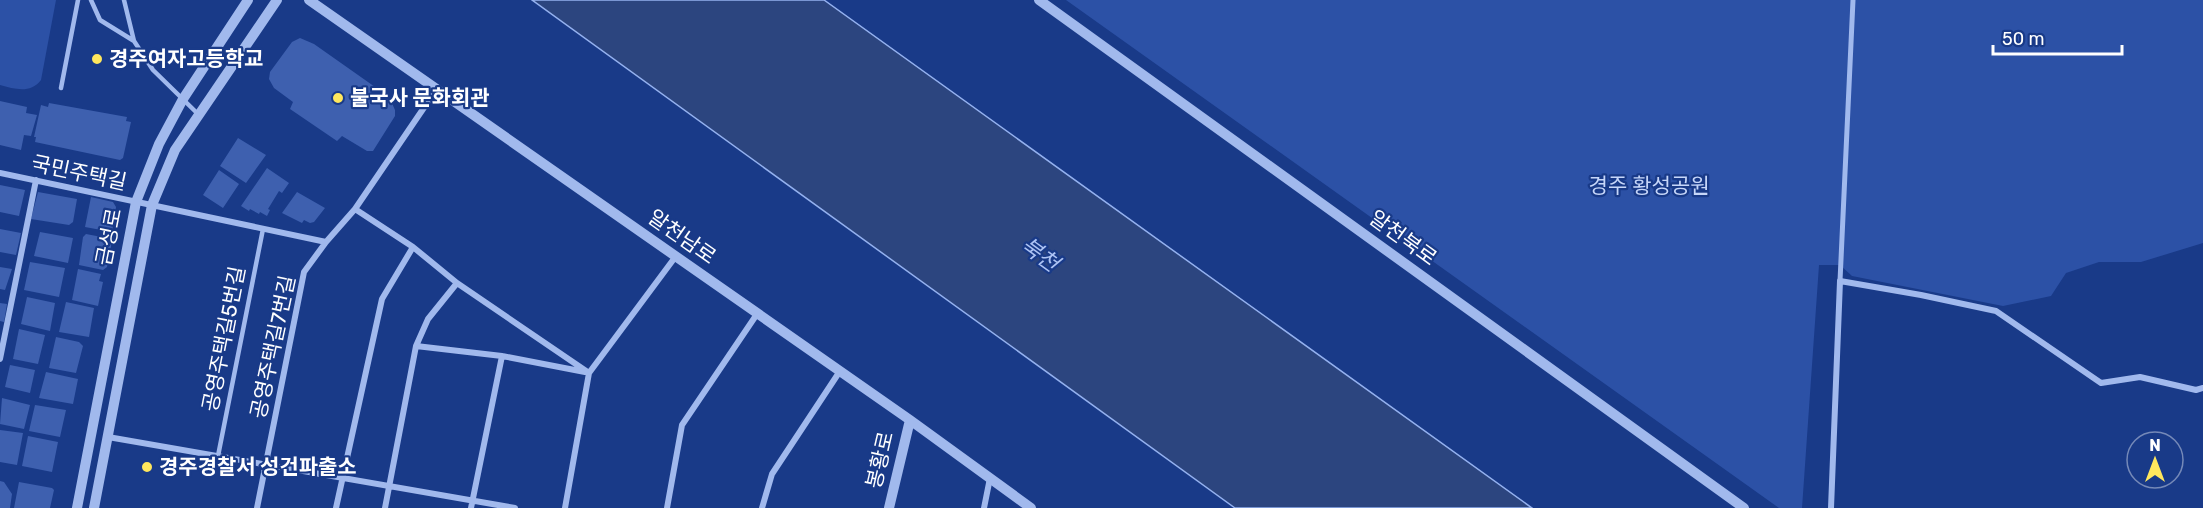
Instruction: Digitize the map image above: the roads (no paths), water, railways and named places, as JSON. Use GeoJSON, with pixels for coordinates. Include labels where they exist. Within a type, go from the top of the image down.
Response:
{"type":"FeatureCollection","features":[{"type":"Feature","properties":{"kind":"street","name":"금성로"},"geometry":{"type":"LineString","coordinates":[[77,508],[136,202],[159,144],[183,99],[248,0]]}},
{"type":"Feature","properties":{"kind":"street","name":"금성로"},"geometry":{"type":"LineString","coordinates":[[94,508],[152,206],[175,150],[277,0]]}},
{"type":"Feature","properties":{"kind":"street","name":"알천남로"},"geometry":{"type":"LineString","coordinates":[[309,0],[910,420],[1031,508]]}},
{"type":"Feature","properties":{"kind":"street","name":"알천북로"},"geometry":{"type":"LineString","coordinates":[[1039,0],[1744,508]]}},
{"type":"Feature","properties":{"kind":"street"},"geometry":{"type":"LineString","coordinates":[[1831,508],[1853,0]]}},
{"type":"Feature","properties":{"kind":"street","name":"공영주택길7번길"},"geometry":{"type":"LineString","coordinates":[[257,508],[304,272],[355,209],[436,90]]}},
{"type":"Feature","properties":{"kind":"street","name":"국민주택길"},"geometry":{"type":"LineString","coordinates":[[0,173],[152,206]]}},
{"type":"Feature","properties":{"kind":"street"},"geometry":{"type":"LineString","coordinates":[[0,359],[36,180]]}},
{"type":"Feature","properties":{"kind":"street","name":"금성로"},"geometry":{"type":"LineString","coordinates":[[152,206],[326,242]]}},
{"type":"Feature","properties":{"kind":"street"},"geometry":{"type":"LineString","coordinates":[[355,209],[589,373]]}},
{"type":"Feature","properties":{"kind":"street"},"geometry":{"type":"LineString","coordinates":[[336,508],[382,299],[413,248]]}},
{"type":"Feature","properties":{"kind":"street"},"geometry":{"type":"LineString","coordinates":[[565,508],[589,373],[675,256]]}},
{"type":"Feature","properties":{"kind":"street"},"geometry":{"type":"LineString","coordinates":[[1840,280],[1996,311],[2101,383],[2140,376],[2196,390],[2203,388]]}},
{"type":"Feature","properties":{"kind":"street"},"geometry":{"type":"LineString","coordinates":[[385,508],[416,346],[428,319],[457,282]]}},
{"type":"Feature","properties":{"kind":"street"},"geometry":{"type":"LineString","coordinates":[[667,508],[682,425],[757,314]]}},
{"type":"Feature","properties":{"kind":"street"},"geometry":{"type":"LineString","coordinates":[[416,346],[502,356],[589,373]]}},
{"type":"Feature","properties":{"kind":"street"},"geometry":{"type":"LineString","coordinates":[[472,504],[502,356]]}},
{"type":"Feature","properties":{"kind":"street"},"geometry":{"type":"LineString","coordinates":[[762,508],[772,474],[840,371]]}},
{"type":"Feature","properties":{"kind":"street","name":"봉황로"},"geometry":{"type":"LineString","coordinates":[[889,508],[910,420]]}},
{"type":"Feature","properties":{"kind":"street"},"geometry":{"type":"LineString","coordinates":[[108,437],[389,486],[472,504],[515,508]]}},
{"type":"Feature","properties":{"kind":"street"},"geometry":{"type":"LineString","coordinates":[[984,508],[990,478]]}},
{"type":"Feature","properties":{"kind":"lane"},"geometry":{"type":"LineString","coordinates":[[61,88],[78,0]]}},
{"type":"Feature","properties":{"kind":"lane"},"geometry":{"type":"LineString","coordinates":[[91,0],[100,20],[134,41]]}},
{"type":"Feature","properties":{"kind":"lane"},"geometry":{"type":"LineString","coordinates":[[124,0],[134,41],[153,70],[198,114]]}},
{"type":"Feature","properties":{"kind":"lane","name":"공영주택길5번길"},"geometry":{"type":"LineString","coordinates":[[218,456],[263,229]]}},
{"type":"Feature","properties":{"kind":"water","name":"북천"},"geometry":{"type":"Polygon","coordinates":[[[532,0],[824,0],[1532,508],[1235,508],[532,0]]]}},
{"type":"Feature","properties":{"kind":"place","name":"경주여자고등학교"},"geometry":{"type":"Point","coordinates":[97,59]}},
{"type":"Feature","properties":{"kind":"place","name":"불국사 문화회관"},"geometry":{"type":"Point","coordinates":[338,98]}},
{"type":"Feature","properties":{"kind":"place","name":"경주경찰서 성건파출소"},"geometry":{"type":"Point","coordinates":[147,467]}},
{"type":"Feature","properties":{"kind":"park label","name":"경주 황성공원"},"geometry":{"type":"Point","coordinates":[1649,186]}}]}
